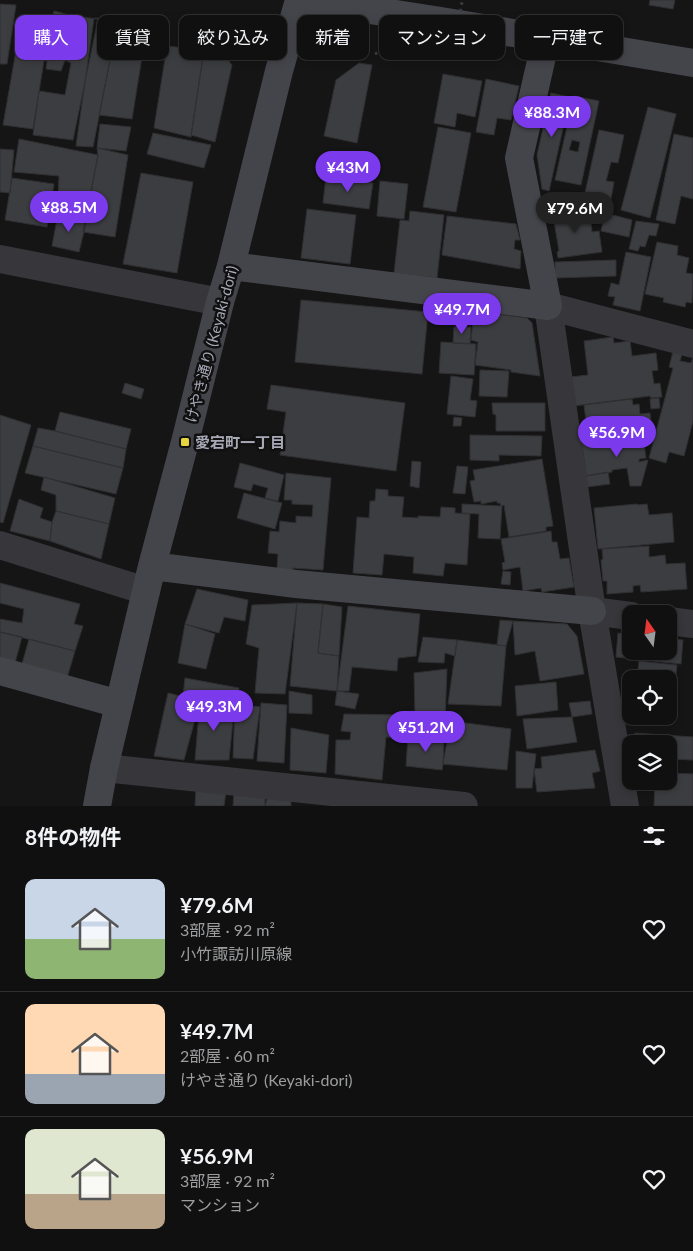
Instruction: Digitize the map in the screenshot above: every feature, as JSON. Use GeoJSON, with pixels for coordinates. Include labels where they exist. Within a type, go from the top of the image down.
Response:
{"type":"FeatureCollection","features":[{"type":"Feature","properties":{"kind":"street","name":"けやき通り (Keyaki-dori)"},"geometry":{"type":"LineString","coordinates":[[97,806],[104,768],[149,578],[186,442],[279,71],[299,0]]}},
{"type":"Feature","properties":{"kind":"street"},"geometry":{"type":"LineString","coordinates":[[305,0],[515,34]]}},
{"type":"Feature","properties":{"kind":"street"},"geometry":{"type":"LineString","coordinates":[[623,53],[693,64]]}},
{"type":"Feature","properties":{"kind":"street"},"geometry":{"type":"LineString","coordinates":[[541,60],[519,158],[548,306],[592,610],[626,806]]}},
{"type":"Feature","properties":{"kind":"street"},"geometry":{"type":"LineString","coordinates":[[0,259],[220,302]]}},
{"type":"Feature","properties":{"kind":"street"},"geometry":{"type":"LineString","coordinates":[[231,266],[548,306],[693,344]]}},
{"type":"Feature","properties":{"kind":"street"},"geometry":{"type":"LineString","coordinates":[[0,544],[149,578],[296,584],[592,610],[622,615]]}},
{"type":"Feature","properties":{"kind":"street"},"geometry":{"type":"LineString","coordinates":[[678,622],[693,624]]}},
{"type":"Feature","properties":{"kind":"street"},"geometry":{"type":"LineString","coordinates":[[0,671],[119,704]]}},
{"type":"Feature","properties":{"kind":"street"},"geometry":{"type":"LineString","coordinates":[[104,768],[464,806]]}},
{"type":"Feature","properties":{"kind":"path"},"geometry":{"type":"LineString","coordinates":[[460,0],[462,2],[460,15]]}},
{"type":"Feature","properties":{"kind":"path"},"geometry":{"type":"LineString","coordinates":[[375,54],[379,52]]}},
{"type":"Feature","properties":{"kind":"building"},"geometry":{"type":"Polygon","coordinates":[[[650,0],[675,0],[673,9],[649,5],[650,0]]]}},
{"type":"Feature","properties":{"kind":"building"},"geometry":{"type":"Polygon","coordinates":[[[0,4],[16,5],[7,64],[0,64],[0,4]]]}},
{"type":"Feature","properties":{"kind":"building"},"geometry":{"type":"Polygon","coordinates":[[[54,11],[69,15],[53,15],[54,11]]]}},
{"type":"Feature","properties":{"kind":"building"},"geometry":{"type":"Polygon","coordinates":[[[87,18],[97,19],[73,140],[33,135],[39,91],[65,95],[71,63],[65,60],[87,60],[87,18]]]}},
{"type":"Feature","properties":{"kind":"building"},"geometry":{"type":"Polygon","coordinates":[[[94,18],[97,18],[97,60],[110,60],[93,147],[76,146],[94,18]]]}},
{"type":"Feature","properties":{"kind":"building"},"geometry":{"type":"Polygon","coordinates":[[[169,46],[179,47],[179,60],[203,60],[191,137],[154,128],[165,60],[169,60],[169,46]]]}},
{"type":"Feature","properties":{"kind":"building"},"geometry":{"type":"Polygon","coordinates":[[[15,56],[15,60],[44,60],[33,129],[3,125],[15,56]]]}},
{"type":"Feature","properties":{"kind":"building"},"geometry":{"type":"Polygon","coordinates":[[[47,60],[65,60],[61,71],[46,69],[47,60]]]}},
{"type":"Feature","properties":{"kind":"building"},"geometry":{"type":"Polygon","coordinates":[[[110,60],[142,60],[132,119],[99,115],[110,60]]]}},
{"type":"Feature","properties":{"kind":"building"},"geometry":{"type":"Polygon","coordinates":[[[202,60],[228,60],[232,65],[215,142],[191,135],[202,60]]]}},
{"type":"Feature","properties":{"kind":"building"},"geometry":{"type":"Polygon","coordinates":[[[359,63],[372,65],[357,143],[324,136],[336,80],[359,63]]]}},
{"type":"Feature","properties":{"kind":"building"},"geometry":{"type":"Polygon","coordinates":[[[443,74],[482,81],[475,117],[457,113],[455,127],[434,123],[443,74]]]}},
{"type":"Feature","properties":{"kind":"building"},"geometry":{"type":"Polygon","coordinates":[[[486,79],[519,86],[511,120],[497,118],[494,135],[476,132],[486,79]]]}},
{"type":"Feature","properties":{"kind":"building"},"geometry":{"type":"Polygon","coordinates":[[[551,93],[570,97],[549,191],[542,189],[537,155],[551,93]]]}},
{"type":"Feature","properties":{"kind":"building"},"geometry":{"type":"Polygon","coordinates":[[[574,96],[599,101],[581,185],[555,180],[574,96]],[[572,140],[569,150],[578,152],[580,142],[572,140]]]}},
{"type":"Feature","properties":{"kind":"building"},"geometry":{"type":"Polygon","coordinates":[[[648,107],[676,114],[650,218],[621,210],[648,107]]]}},
{"type":"Feature","properties":{"kind":"building"},"geometry":{"type":"Polygon","coordinates":[[[100,124],[131,127],[126,151],[97,148],[100,124]]]}},
{"type":"Feature","properties":{"kind":"building"},"geometry":{"type":"Polygon","coordinates":[[[438,127],[471,133],[456,212],[423,207],[438,127]]]}},
{"type":"Feature","properties":{"kind":"building"},"geometry":{"type":"Polygon","coordinates":[[[599,130],[624,135],[618,163],[611,162],[606,181],[614,182],[611,199],[585,193],[599,130]]]}},
{"type":"Feature","properties":{"kind":"building"},"geometry":{"type":"Polygon","coordinates":[[[153,133],[211,145],[204,168],[147,154],[153,133]]]}},
{"type":"Feature","properties":{"kind":"building"},"geometry":{"type":"Polygon","coordinates":[[[674,134],[693,138],[693,199],[681,196],[675,224],[656,220],[674,134]]]}},
{"type":"Feature","properties":{"kind":"building"},"geometry":{"type":"Polygon","coordinates":[[[19,139],[98,155],[89,204],[58,200],[59,176],[14,172],[19,139]]]}},
{"type":"Feature","properties":{"kind":"building"},"geometry":{"type":"Polygon","coordinates":[[[97,148],[128,155],[115,237],[83,232],[98,155],[97,148]]]}},
{"type":"Feature","properties":{"kind":"building"},"geometry":{"type":"Polygon","coordinates":[[[0,149],[14,150],[10,193],[0,192],[0,149]]]}},
{"type":"Feature","properties":{"kind":"building"},"geometry":{"type":"Polygon","coordinates":[[[141,173],[193,182],[177,273],[123,264],[141,173]]]}},
{"type":"Feature","properties":{"kind":"building"},"geometry":{"type":"Polygon","coordinates":[[[326,177],[373,183],[369,209],[323,203],[326,177]]]}},
{"type":"Feature","properties":{"kind":"building"},"geometry":{"type":"Polygon","coordinates":[[[12,178],[54,184],[47,227],[5,220],[12,178]]]}},
{"type":"Feature","properties":{"kind":"building"},"geometry":{"type":"Polygon","coordinates":[[[380,181],[408,184],[404,219],[377,216],[380,181]]]}},
{"type":"Feature","properties":{"kind":"building"},"geometry":{"type":"Polygon","coordinates":[[[307,209],[356,215],[350,264],[301,258],[307,209]]]}},
{"type":"Feature","properties":{"kind":"building"},"geometry":{"type":"Polygon","coordinates":[[[569,209],[570,218],[590,215],[592,232],[599,231],[602,252],[558,258],[557,252],[559,251],[554,221],[548,222],[547,212],[569,209]]]}},
{"type":"Feature","properties":{"kind":"building"},"geometry":{"type":"Polygon","coordinates":[[[410,211],[444,215],[437,278],[394,273],[400,220],[409,221],[410,211]]]}},
{"type":"Feature","properties":{"kind":"building"},"geometry":{"type":"Polygon","coordinates":[[[605,213],[632,220],[629,237],[601,231],[605,213]]]}},
{"type":"Feature","properties":{"kind":"building"},"geometry":{"type":"Polygon","coordinates":[[[58,214],[87,219],[79,252],[52,246],[58,214]]]}},
{"type":"Feature","properties":{"kind":"building"},"geometry":{"type":"Polygon","coordinates":[[[447,216],[516,224],[520,240],[515,240],[514,249],[521,251],[520,269],[442,255],[447,216]]]}},
{"type":"Feature","properties":{"kind":"building"},"geometry":{"type":"Polygon","coordinates":[[[636,221],[659,224],[656,236],[649,235],[645,247],[640,246],[638,251],[629,249],[636,221]]]}},
{"type":"Feature","properties":{"kind":"building"},"geometry":{"type":"Polygon","coordinates":[[[657,242],[678,246],[677,255],[689,258],[686,273],[693,274],[692,303],[686,302],[685,307],[663,302],[664,298],[645,294],[657,242]]]}},
{"type":"Feature","properties":{"kind":"building"},"geometry":{"type":"Polygon","coordinates":[[[626,252],[651,257],[640,311],[613,305],[615,297],[608,296],[611,283],[619,285],[626,252]]]}},
{"type":"Feature","properties":{"kind":"building"},"geometry":{"type":"Polygon","coordinates":[[[616,260],[616,276],[555,278],[555,262],[616,260]]]}},
{"type":"Feature","properties":{"kind":"building"},"geometry":{"type":"Polygon","coordinates":[[[301,300],[428,312],[422,374],[295,362],[301,300]]]}},
{"type":"Feature","properties":{"kind":"building"},"geometry":{"type":"Polygon","coordinates":[[[474,311],[527,318],[532,323],[540,376],[475,365],[478,342],[471,340],[474,311]]]}},
{"type":"Feature","properties":{"kind":"building"},"geometry":{"type":"Polygon","coordinates":[[[454,327],[471,327],[470,344],[453,343],[454,327]]]}},
{"type":"Feature","properties":{"kind":"building"},"geometry":{"type":"Polygon","coordinates":[[[613,337],[614,343],[630,341],[632,356],[656,353],[658,370],[652,371],[654,384],[660,383],[662,397],[651,398],[650,396],[574,406],[570,377],[588,375],[584,341],[613,337]]]}},
{"type":"Feature","properties":{"kind":"building"},"geometry":{"type":"Polygon","coordinates":[[[441,342],[476,344],[474,375],[439,373],[441,342]]]}},
{"type":"Feature","properties":{"kind":"building"},"geometry":{"type":"Polygon","coordinates":[[[673,352],[682,354],[680,361],[691,363],[693,357],[693,421],[684,456],[669,452],[666,463],[649,458],[673,368],[669,367],[673,352]]]}},
{"type":"Feature","properties":{"kind":"building"},"geometry":{"type":"Polygon","coordinates":[[[480,370],[509,371],[507,397],[479,396],[480,370]]]}},
{"type":"Feature","properties":{"kind":"building"},"geometry":{"type":"Polygon","coordinates":[[[451,376],[473,379],[470,400],[477,401],[475,417],[447,414],[451,376]]]}},
{"type":"Feature","properties":{"kind":"building"},"geometry":{"type":"Polygon","coordinates":[[[125,383],[144,389],[141,399],[122,393],[125,383]]]}},
{"type":"Feature","properties":{"kind":"building"},"geometry":{"type":"Polygon","coordinates":[[[271,385],[405,403],[396,471],[280,455],[286,412],[267,409],[271,385]]]}},
{"type":"Feature","properties":{"kind":"building"},"geometry":{"type":"Polygon","coordinates":[[[659,398],[660,408],[651,409],[650,399],[659,398]]]}},
{"type":"Feature","properties":{"kind":"building"},"geometry":{"type":"Polygon","coordinates":[[[632,399],[633,405],[639,404],[640,414],[650,413],[652,435],[582,443],[581,429],[587,429],[584,405],[632,399]]]}},
{"type":"Feature","properties":{"kind":"building"},"geometry":{"type":"Polygon","coordinates":[[[492,403],[545,403],[545,431],[496,431],[496,415],[493,414],[492,403]]]}},
{"type":"Feature","properties":{"kind":"building"},"geometry":{"type":"Polygon","coordinates":[[[60,412],[131,429],[126,449],[55,431],[60,412]]]}},
{"type":"Feature","properties":{"kind":"building"},"geometry":{"type":"Polygon","coordinates":[[[0,415],[31,425],[3,523],[0,522],[0,415]]]}},
{"type":"Feature","properties":{"kind":"building"},"geometry":{"type":"Polygon","coordinates":[[[454,417],[462,418],[461,426],[453,426],[454,417]]]}},
{"type":"Feature","properties":{"kind":"building"},"geometry":{"type":"Polygon","coordinates":[[[38,428],[126,449],[123,468],[33,446],[38,428]]]}},
{"type":"Feature","properties":{"kind":"building"},"geometry":{"type":"Polygon","coordinates":[[[470,435],[542,436],[541,456],[499,455],[499,461],[470,460],[470,435]]]}},
{"type":"Feature","properties":{"kind":"building"},"geometry":{"type":"Polygon","coordinates":[[[643,436],[646,458],[639,459],[639,462],[648,460],[641,486],[630,486],[627,468],[586,476],[582,444],[643,436]]]}},
{"type":"Feature","properties":{"kind":"building"},"geometry":{"type":"Polygon","coordinates":[[[33,446],[123,468],[116,494],[25,473],[33,446]]]}},
{"type":"Feature","properties":{"kind":"building"},"geometry":{"type":"Polygon","coordinates":[[[542,459],[553,526],[546,527],[546,531],[509,537],[504,505],[501,506],[497,501],[481,504],[481,501],[474,502],[470,481],[475,480],[473,470],[542,459]]]}},
{"type":"Feature","properties":{"kind":"building"},"geometry":{"type":"Polygon","coordinates":[[[412,461],[421,462],[419,488],[410,486],[412,461]]]}},
{"type":"Feature","properties":{"kind":"building"},"geometry":{"type":"Polygon","coordinates":[[[240,463],[284,475],[278,501],[265,498],[268,488],[253,484],[251,491],[234,487],[240,463]]]}},
{"type":"Feature","properties":{"kind":"building"},"geometry":{"type":"Polygon","coordinates":[[[457,466],[468,467],[465,494],[453,493],[457,466]]]}},
{"type":"Feature","properties":{"kind":"building"},"geometry":{"type":"Polygon","coordinates":[[[608,472],[610,484],[587,487],[585,476],[608,472]]]}},
{"type":"Feature","properties":{"kind":"building"},"geometry":{"type":"Polygon","coordinates":[[[286,473],[331,478],[323,570],[277,569],[278,554],[268,553],[270,531],[279,532],[280,521],[296,523],[296,516],[312,517],[313,505],[292,504],[292,500],[284,500],[286,473]]]}},
{"type":"Feature","properties":{"kind":"building"},"geometry":{"type":"Polygon","coordinates":[[[44,477],[115,498],[109,524],[56,511],[56,495],[41,490],[44,477]]]}},
{"type":"Feature","properties":{"kind":"building"},"geometry":{"type":"Polygon","coordinates":[[[376,489],[388,490],[388,496],[404,497],[402,517],[440,517],[441,507],[455,508],[455,513],[470,514],[467,565],[445,563],[443,576],[413,573],[414,557],[384,554],[382,575],[353,573],[357,517],[369,518],[370,501],[375,501],[376,489]]]}},
{"type":"Feature","properties":{"kind":"building"},"geometry":{"type":"Polygon","coordinates":[[[244,493],[282,503],[275,529],[237,518],[244,493]]]}},
{"type":"Feature","properties":{"kind":"building"},"geometry":{"type":"Polygon","coordinates":[[[19,499],[43,508],[40,518],[52,522],[50,541],[10,531],[19,499]]]}},
{"type":"Feature","properties":{"kind":"building"},"geometry":{"type":"Polygon","coordinates":[[[462,504],[502,506],[500,539],[478,538],[479,514],[462,513],[462,504]]]}},
{"type":"Feature","properties":{"kind":"building"},"geometry":{"type":"Polygon","coordinates":[[[647,504],[649,515],[672,513],[674,542],[598,549],[594,508],[647,504]]]}},
{"type":"Feature","properties":{"kind":"building"},"geometry":{"type":"Polygon","coordinates":[[[56,511],[109,524],[101,559],[50,541],[52,522],[56,511]]]}},
{"type":"Feature","properties":{"kind":"building"},"geometry":{"type":"Polygon","coordinates":[[[551,531],[552,542],[557,542],[560,559],[569,558],[574,587],[542,592],[541,588],[523,591],[520,567],[503,570],[502,563],[505,562],[501,539],[551,531]]]}},
{"type":"Feature","properties":{"kind":"building"},"geometry":{"type":"Polygon","coordinates":[[[649,546],[649,557],[665,555],[666,564],[685,563],[687,589],[641,592],[640,585],[633,586],[633,592],[607,594],[607,581],[603,581],[602,549],[649,546]]]}},
{"type":"Feature","properties":{"kind":"building"},"geometry":{"type":"Polygon","coordinates":[[[503,571],[511,572],[510,585],[501,584],[503,571]]]}},
{"type":"Feature","properties":{"kind":"building"},"geometry":{"type":"Polygon","coordinates":[[[0,583],[80,604],[74,624],[83,626],[75,651],[0,632],[0,619],[22,623],[24,609],[0,603],[0,583]]]}},
{"type":"Feature","properties":{"kind":"building"},"geometry":{"type":"Polygon","coordinates":[[[197,589],[248,600],[245,621],[224,617],[219,633],[185,624],[197,589]]]}},
{"type":"Feature","properties":{"kind":"building"},"geometry":{"type":"Polygon","coordinates":[[[297,603],[285,694],[255,693],[259,648],[246,644],[252,605],[297,603]]]}},
{"type":"Feature","properties":{"kind":"building"},"geometry":{"type":"Polygon","coordinates":[[[297,603],[323,604],[318,653],[339,656],[337,691],[290,686],[297,603]]]}},
{"type":"Feature","properties":{"kind":"building"},"geometry":{"type":"Polygon","coordinates":[[[323,604],[342,607],[339,656],[318,653],[323,604]]]}},
{"type":"Feature","properties":{"kind":"building"},"geometry":{"type":"Polygon","coordinates":[[[348,606],[420,614],[416,656],[398,658],[397,671],[352,667],[349,691],[337,691],[348,606]]]}},
{"type":"Feature","properties":{"kind":"building"},"geometry":{"type":"Polygon","coordinates":[[[500,620],[513,621],[506,646],[497,645],[500,620]]]}},
{"type":"Feature","properties":{"kind":"building"},"geometry":{"type":"Polygon","coordinates":[[[513,621],[567,624],[577,636],[584,674],[540,681],[535,651],[515,655],[513,621]]]}},
{"type":"Feature","properties":{"kind":"building"},"geometry":{"type":"Polygon","coordinates":[[[185,624],[215,634],[206,669],[178,663],[185,624]]]}},
{"type":"Feature","properties":{"kind":"building"},"geometry":{"type":"Polygon","coordinates":[[[0,632],[22,637],[15,663],[0,659],[0,632]]]}},
{"type":"Feature","properties":{"kind":"building"},"geometry":{"type":"Polygon","coordinates":[[[618,633],[622,634],[622,658],[616,657],[618,633]]]}},
{"type":"Feature","properties":{"kind":"building"},"geometry":{"type":"Polygon","coordinates":[[[423,637],[457,640],[455,656],[445,653],[444,663],[418,662],[423,637]]]}},
{"type":"Feature","properties":{"kind":"building"},"geometry":{"type":"Polygon","coordinates":[[[29,639],[75,651],[67,678],[22,664],[29,639]]]}},
{"type":"Feature","properties":{"kind":"building"},"geometry":{"type":"Polygon","coordinates":[[[457,640],[506,646],[501,706],[448,704],[457,640]]]}},
{"type":"Feature","properties":{"kind":"building"},"geometry":{"type":"Polygon","coordinates":[[[678,640],[683,640],[681,664],[644,660],[678,660],[678,640]]]}},
{"type":"Feature","properties":{"kind":"building"},"geometry":{"type":"Polygon","coordinates":[[[639,661],[677,665],[676,670],[638,670],[639,661]]]}},
{"type":"Feature","properties":{"kind":"building"},"geometry":{"type":"Polygon","coordinates":[[[447,669],[445,721],[415,717],[414,673],[447,669]]]}},
{"type":"Feature","properties":{"kind":"building"},"geometry":{"type":"Polygon","coordinates":[[[185,678],[239,688],[235,704],[183,696],[185,678]]]}},
{"type":"Feature","properties":{"kind":"building"},"geometry":{"type":"Polygon","coordinates":[[[556,682],[558,710],[517,716],[515,686],[556,682]]]}},
{"type":"Feature","properties":{"kind":"building"},"geometry":{"type":"Polygon","coordinates":[[[289,691],[312,695],[312,714],[289,713],[289,691]]]}},
{"type":"Feature","properties":{"kind":"building"},"geometry":{"type":"Polygon","coordinates":[[[337,691],[359,694],[355,709],[335,705],[337,691]]]}},
{"type":"Feature","properties":{"kind":"building"},"geometry":{"type":"Polygon","coordinates":[[[168,693],[200,701],[184,760],[154,756],[168,693]]]}},
{"type":"Feature","properties":{"kind":"building"},"geometry":{"type":"Polygon","coordinates":[[[200,701],[234,709],[229,760],[195,760],[200,701]]]}},
{"type":"Feature","properties":{"kind":"building"},"geometry":{"type":"Polygon","coordinates":[[[590,701],[592,714],[572,717],[569,703],[590,701]]]}},
{"type":"Feature","properties":{"kind":"building"},"geometry":{"type":"Polygon","coordinates":[[[261,703],[287,705],[284,763],[257,761],[261,703]]]}},
{"type":"Feature","properties":{"kind":"building"},"geometry":{"type":"Polygon","coordinates":[[[235,704],[260,707],[253,759],[233,758],[235,704]]]}},
{"type":"Feature","properties":{"kind":"building"},"geometry":{"type":"Polygon","coordinates":[[[344,714],[401,715],[397,738],[386,737],[382,780],[335,774],[336,740],[350,740],[351,732],[341,731],[344,714]]]}},
{"type":"Feature","properties":{"kind":"building"},"geometry":{"type":"Polygon","coordinates":[[[572,717],[577,742],[527,749],[523,719],[572,717]]]}},
{"type":"Feature","properties":{"kind":"building"},"geometry":{"type":"Polygon","coordinates":[[[451,721],[511,729],[507,770],[443,764],[444,741],[451,721]]]}},
{"type":"Feature","properties":{"kind":"building"},"geometry":{"type":"Polygon","coordinates":[[[291,728],[329,735],[326,773],[290,770],[291,728]]]}},
{"type":"Feature","properties":{"kind":"building"},"geometry":{"type":"Polygon","coordinates":[[[635,733],[664,735],[635,735],[635,733]]]}},
{"type":"Feature","properties":{"kind":"building"},"geometry":{"type":"Polygon","coordinates":[[[408,736],[447,741],[442,770],[406,766],[408,736]]]}},
{"type":"Feature","properties":{"kind":"building"},"geometry":{"type":"Polygon","coordinates":[[[677,736],[693,737],[693,760],[677,759],[677,736]]]}},
{"type":"Feature","properties":{"kind":"building"},"geometry":{"type":"Polygon","coordinates":[[[595,750],[600,771],[592,773],[595,788],[537,792],[534,769],[542,768],[541,757],[595,750]]]}},
{"type":"Feature","properties":{"kind":"building"},"geometry":{"type":"Polygon","coordinates":[[[516,751],[536,754],[532,788],[516,788],[516,751]]]}},
{"type":"Feature","properties":{"kind":"building"},"geometry":{"type":"Polygon","coordinates":[[[677,773],[693,774],[693,806],[654,806],[655,790],[677,790],[677,773]]]}},
{"type":"Feature","properties":{"kind":"building"},"geometry":{"type":"Polygon","coordinates":[[[196,787],[226,792],[224,806],[195,806],[196,787]]]}},
{"type":"Feature","properties":{"kind":"building"},"geometry":{"type":"Polygon","coordinates":[[[234,791],[268,796],[265,806],[233,806],[234,791]]]}},
{"type":"Feature","properties":{"kind":"building"},"geometry":{"type":"Polygon","coordinates":[[[265,795],[291,795],[291,806],[265,806],[265,795]]]}},
{"type":"Feature","properties":{"kind":"place","name":"愛宕町一丁目"},"geometry":{"type":"Point","coordinates":[185,442]}}]}
